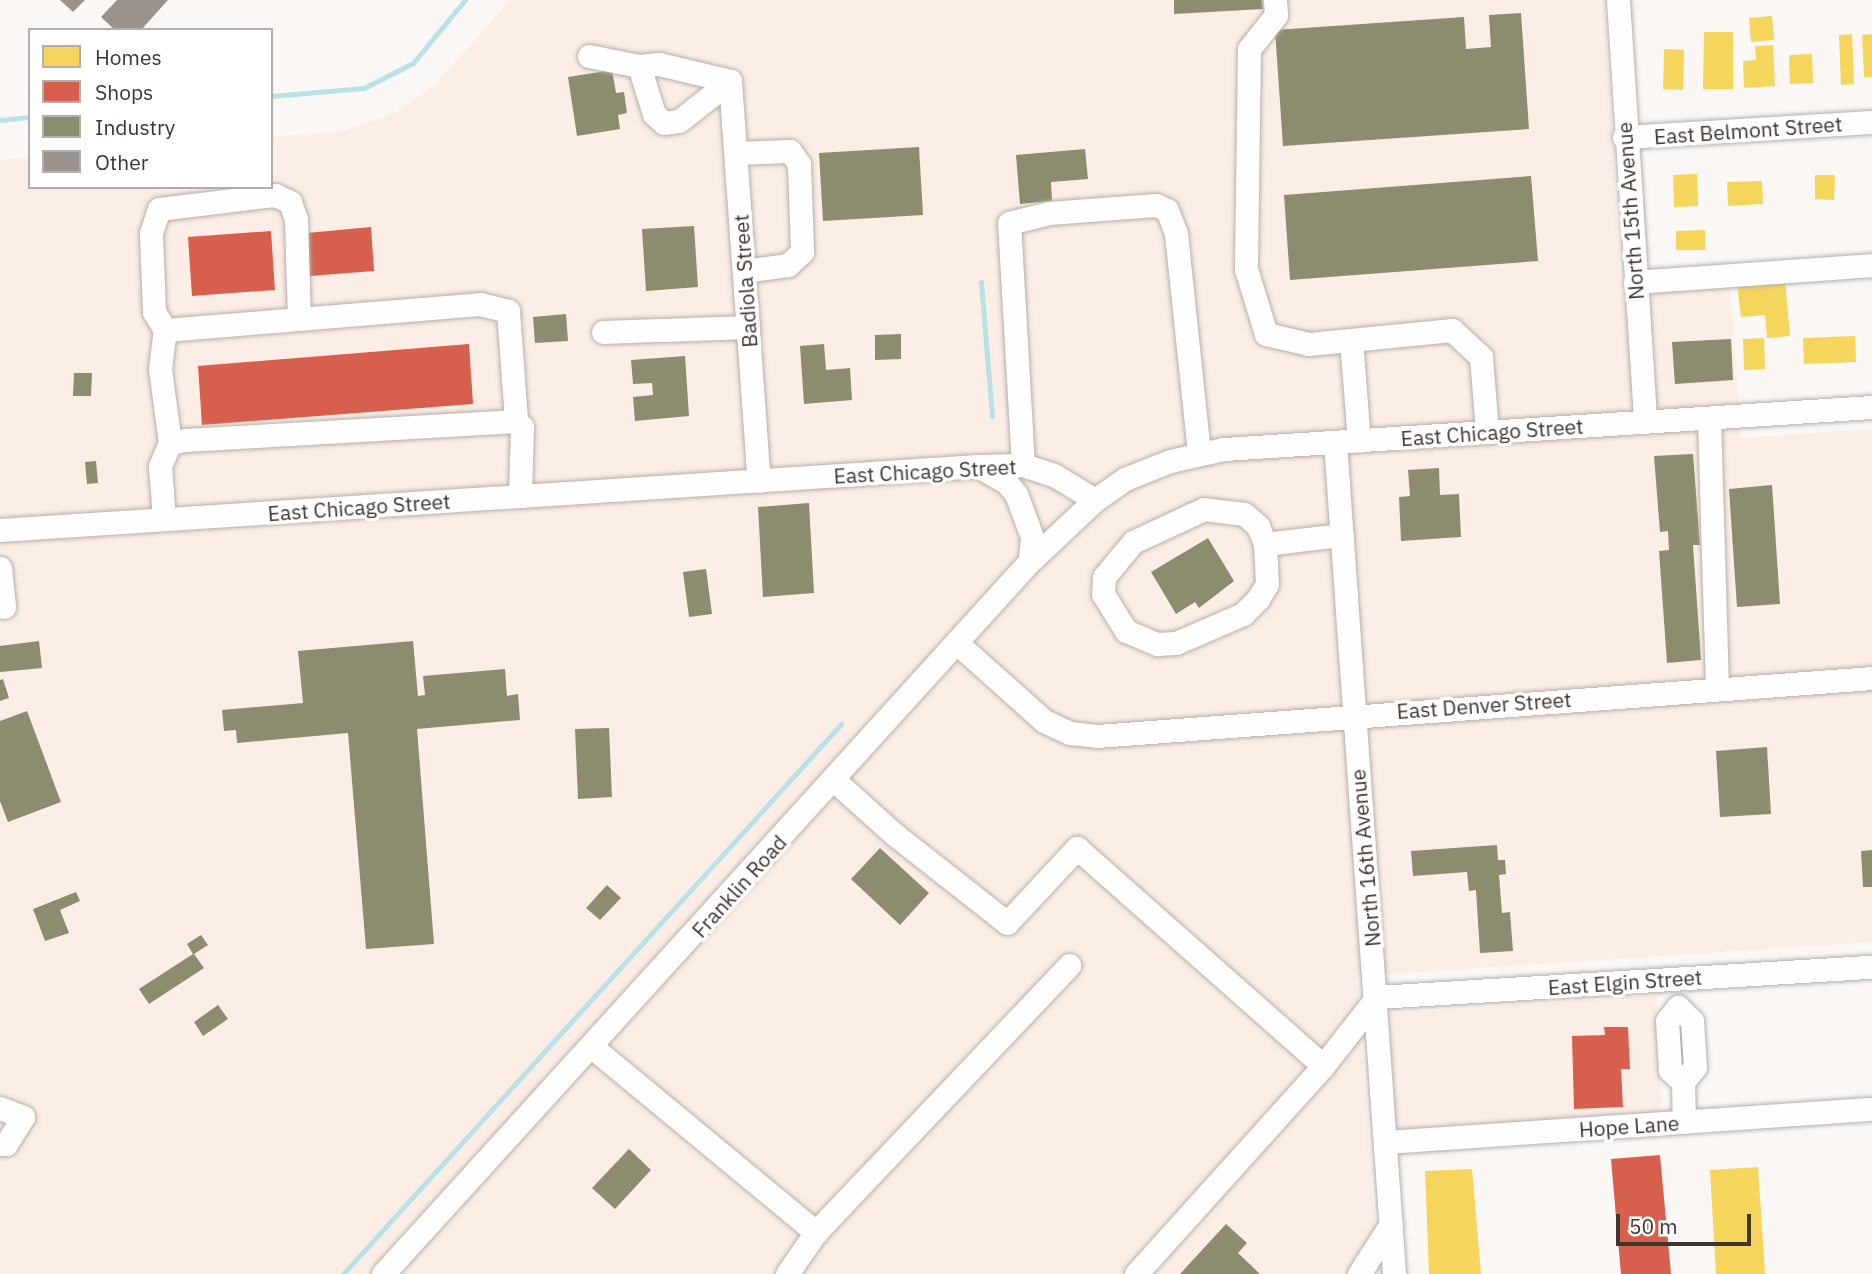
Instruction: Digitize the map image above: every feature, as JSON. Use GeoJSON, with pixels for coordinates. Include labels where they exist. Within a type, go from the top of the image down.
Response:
{"type":"FeatureCollection","features":[{"type":"Feature","properties":{"kind":"street"},"geometry":{"type":"LineString","coordinates":[[1275,0],[1276,15],[1249,49],[1246,269],[1266,334],[1309,344],[1452,330],[1481,357],[1487,432]]}},
{"type":"Feature","properties":{"kind":"street","name":"North 15th Avenue"},"geometry":{"type":"LineString","coordinates":[[1618,0],[1624,138],[1644,422]]}},
{"type":"Feature","properties":{"kind":"street"},"geometry":{"type":"LineString","coordinates":[[589,56],[639,66],[659,64],[730,81]]}},
{"type":"Feature","properties":{"kind":"street"},"geometry":{"type":"LineString","coordinates":[[639,66],[654,114],[664,123],[679,121],[730,81]]}},
{"type":"Feature","properties":{"kind":"street","name":"Badiola Street"},"geometry":{"type":"LineString","coordinates":[[730,81],[759,481]]}},
{"type":"Feature","properties":{"kind":"street","name":"East Belmont Street"},"geometry":{"type":"LineString","coordinates":[[1624,138],[1872,122]]}},
{"type":"Feature","properties":{"kind":"street"},"geometry":{"type":"LineString","coordinates":[[736,153],[790,151],[799,164],[802,252],[788,265],[744,271]]}},
{"type":"Feature","properties":{"kind":"street"},"geometry":{"type":"LineString","coordinates":[[164,519],[160,467],[170,443],[160,369],[165,330],[154,312],[151,233],[159,209],[284,196],[294,208],[299,319]]}},
{"type":"Feature","properties":{"kind":"street"},"geometry":{"type":"LineString","coordinates":[[1023,465],[1009,223],[1049,213],[1156,205],[1167,210],[1178,245],[1199,453]]}},
{"type":"Feature","properties":{"kind":"street"},"geometry":{"type":"LineString","coordinates":[[1635,282],[1872,265]]}},
{"type":"Feature","properties":{"kind":"street"},"geometry":{"type":"LineString","coordinates":[[165,330],[481,304],[508,312],[516,421]]}},
{"type":"Feature","properties":{"kind":"street"},"geometry":{"type":"LineString","coordinates":[[603,332],[748,327]]}},
{"type":"Feature","properties":{"kind":"street"},"geometry":{"type":"LineString","coordinates":[[1351,340],[1359,441]]}},
{"type":"Feature","properties":{"kind":"street","name":"East Chicago Street"},"geometry":{"type":"LineString","coordinates":[[0,530],[978,466],[1023,465],[1054,475],[1095,500],[1125,479],[1199,453],[1872,407]]}},
{"type":"Feature","properties":{"kind":"street"},"geometry":{"type":"LineString","coordinates":[[1709,418],[1717,689]]}},
{"type":"Feature","properties":{"kind":"street"},"geometry":{"type":"LineString","coordinates":[[170,443],[516,421],[522,426],[520,496]]}},
{"type":"Feature","properties":{"kind":"street","name":"North 16th Avenue"},"geometry":{"type":"LineString","coordinates":[[1335,442],[1353,714],[1377,997],[1394,1274]]}},
{"type":"Feature","properties":{"kind":"street"},"geometry":{"type":"LineString","coordinates":[[978,466],[1007,483],[1016,494],[1032,537],[1030,561]]}},
{"type":"Feature","properties":{"kind":"street","name":"Franklin Road"},"geometry":{"type":"LineString","coordinates":[[383,1274],[835,781],[1030,561],[1095,500]]}},
{"type":"Feature","properties":{"kind":"street"},"geometry":{"type":"LineString","coordinates":[[1204,509],[1244,514],[1258,526],[1265,544],[1267,584],[1258,599],[1243,614],[1176,643],[1157,644],[1126,631],[1103,594],[1104,577],[1133,542],[1204,509]]}},
{"type":"Feature","properties":{"kind":"street"},"geometry":{"type":"LineString","coordinates":[[1265,544],[1341,535]]}},
{"type":"Feature","properties":{"kind":"street"},"geometry":{"type":"LineString","coordinates":[[0,568],[4,607]]}},
{"type":"Feature","properties":{"kind":"street","name":"East Denver Street"},"geometry":{"type":"LineString","coordinates":[[958,644],[1044,721],[1070,733],[1097,736],[1353,714],[1872,678]]}},
{"type":"Feature","properties":{"kind":"street"},"geometry":{"type":"LineString","coordinates":[[835,781],[894,834],[1007,923],[1077,848],[1323,1066]]}},
{"type":"Feature","properties":{"kind":"street"},"geometry":{"type":"LineString","coordinates":[[789,1274],[816,1232],[1069,965]]}},
{"type":"Feature","properties":{"kind":"street","name":"East Elgin Street"},"geometry":{"type":"LineString","coordinates":[[1377,997],[1872,967]]}},
{"type":"Feature","properties":{"kind":"street"},"geometry":{"type":"LineString","coordinates":[[1678,978],[1678,1007],[1692,1021],[1695,1067],[1683,1082],[1684,1122]]}},
{"type":"Feature","properties":{"kind":"street"},"geometry":{"type":"LineString","coordinates":[[1136,1274],[1323,1066],[1377,997]]}},
{"type":"Feature","properties":{"kind":"street"},"geometry":{"type":"LineString","coordinates":[[592,1047],[816,1232]]}},
{"type":"Feature","properties":{"kind":"street"},"geometry":{"type":"LineString","coordinates":[[0,1108],[23,1117],[6,1144],[0,1144]]}},
{"type":"Feature","properties":{"kind":"street","name":"Hope Lane"},"geometry":{"type":"LineString","coordinates":[[1386,1142],[1872,1109]]}},
{"type":"Feature","properties":{"kind":"street"},"geometry":{"type":"LineString","coordinates":[[1359,1274],[1391,1224]]}},
{"type":"Feature","properties":{"kind":"shaded area"},"geometry":{"type":"Polygon","coordinates":[[[510,0],[1604,0],[1621,291],[1730,282],[1741,438],[1872,429],[1872,942],[1357,976],[1378,1274],[0,1274],[0,160],[28,157],[28,189],[273,189],[273,137],[347,130],[397,112],[437,83],[510,0]]]}},
{"type":"Feature","properties":{"kind":"shaded area"},"geometry":{"type":"Polygon","coordinates":[[[1657,995],[1661,1112],[1397,1130],[1388,1014],[1657,995]]]}},
{"type":"Feature","properties":{"kind":"building: Homes"},"geometry":{"type":"Polygon","coordinates":[[[1772,16],[1774,40],[1751,42],[1749,18],[1772,16]]]}},
{"type":"Feature","properties":{"kind":"building: Homes"},"geometry":{"type":"Polygon","coordinates":[[[1704,32],[1733,32],[1733,89],[1703,89],[1704,32]]]}},
{"type":"Feature","properties":{"kind":"building: Homes"},"geometry":{"type":"Polygon","coordinates":[[[1852,34],[1854,84],[1841,85],[1839,35],[1852,34]]]}},
{"type":"Feature","properties":{"kind":"building: Homes"},"geometry":{"type":"Polygon","coordinates":[[[1872,34],[1872,77],[1864,77],[1862,35],[1872,34]]]}},
{"type":"Feature","properties":{"kind":"building: Homes"},"geometry":{"type":"Polygon","coordinates":[[[1773,45],[1775,86],[1744,88],[1743,61],[1756,60],[1755,46],[1773,45]]]}},
{"type":"Feature","properties":{"kind":"building: Homes"},"geometry":{"type":"Polygon","coordinates":[[[1664,49],[1684,50],[1683,90],[1663,89],[1664,49]]]}},
{"type":"Feature","properties":{"kind":"building: Homes"},"geometry":{"type":"Polygon","coordinates":[[[1812,54],[1813,83],[1790,84],[1789,55],[1812,54]]]}},
{"type":"Feature","properties":{"kind":"building: Homes"},"geometry":{"type":"Polygon","coordinates":[[[1697,174],[1698,206],[1674,207],[1673,175],[1697,174]]]}},
{"type":"Feature","properties":{"kind":"building: Homes"},"geometry":{"type":"Polygon","coordinates":[[[1815,175],[1835,175],[1834,200],[1815,199],[1815,175]]]}},
{"type":"Feature","properties":{"kind":"building: Homes"},"geometry":{"type":"Polygon","coordinates":[[[1762,181],[1763,204],[1728,206],[1727,182],[1762,181]]]}},
{"type":"Feature","properties":{"kind":"building: Homes"},"geometry":{"type":"Polygon","coordinates":[[[1705,230],[1705,250],[1676,250],[1676,231],[1705,230]]]}},
{"type":"Feature","properties":{"kind":"building: Homes"},"geometry":{"type":"Polygon","coordinates":[[[1785,280],[1790,336],[1767,338],[1765,315],[1741,317],[1737,284],[1785,280]]]}},
{"type":"Feature","properties":{"kind":"building: Homes"},"geometry":{"type":"Polygon","coordinates":[[[1855,336],[1856,362],[1804,364],[1803,338],[1855,336]]]}},
{"type":"Feature","properties":{"kind":"building: Homes"},"geometry":{"type":"Polygon","coordinates":[[[1764,338],[1765,369],[1744,370],[1743,339],[1764,338]]]}},
{"type":"Feature","properties":{"kind":"building: Homes"},"geometry":{"type":"Polygon","coordinates":[[[1758,1167],[1765,1274],[1716,1274],[1710,1170],[1758,1167]]]}},
{"type":"Feature","properties":{"kind":"building: Homes"},"geometry":{"type":"Polygon","coordinates":[[[1472,1169],[1481,1274],[1429,1274],[1425,1171],[1472,1169]]]}},
{"type":"Feature","properties":{"kind":"building: Shops"},"geometry":{"type":"Polygon","coordinates":[[[371,227],[374,271],[310,276],[307,233],[371,227]]]}},
{"type":"Feature","properties":{"kind":"building: Shops"},"geometry":{"type":"Polygon","coordinates":[[[271,231],[275,290],[192,296],[188,237],[271,231]]]}},
{"type":"Feature","properties":{"kind":"building: Shops"},"geometry":{"type":"Polygon","coordinates":[[[469,344],[473,404],[202,425],[198,366],[469,344]]]}},
{"type":"Feature","properties":{"kind":"building: Shops"},"geometry":{"type":"Polygon","coordinates":[[[1604,1027],[1628,1027],[1630,1069],[1621,1069],[1623,1107],[1574,1109],[1572,1036],[1605,1035],[1604,1027]]]}},
{"type":"Feature","properties":{"kind":"building: Shops"},"geometry":{"type":"Polygon","coordinates":[[[1660,1155],[1671,1274],[1621,1274],[1611,1159],[1660,1155]]]}},
{"type":"Feature","properties":{"kind":"building: Industry"},"geometry":{"type":"Polygon","coordinates":[[[1174,0],[1262,0],[1263,9],[1174,14],[1174,0]]]}},
{"type":"Feature","properties":{"kind":"building: Industry"},"geometry":{"type":"Polygon","coordinates":[[[1521,13],[1529,129],[1283,146],[1275,30],[1464,17],[1466,49],[1491,47],[1489,15],[1521,13]]]}},
{"type":"Feature","properties":{"kind":"building: Industry"},"geometry":{"type":"Polygon","coordinates":[[[612,70],[616,93],[624,92],[627,113],[618,115],[620,129],[577,136],[568,77],[612,70]]]}},
{"type":"Feature","properties":{"kind":"building: Industry"},"geometry":{"type":"Polygon","coordinates":[[[919,147],[923,215],[823,221],[819,153],[919,147]]]}},
{"type":"Feature","properties":{"kind":"building: Industry"},"geometry":{"type":"Polygon","coordinates":[[[1085,149],[1088,179],[1051,182],[1052,201],[1020,204],[1016,155],[1085,149]]]}},
{"type":"Feature","properties":{"kind":"building: Industry"},"geometry":{"type":"Polygon","coordinates":[[[1531,176],[1538,261],[1290,280],[1284,195],[1531,176]]]}},
{"type":"Feature","properties":{"kind":"building: Industry"},"geometry":{"type":"Polygon","coordinates":[[[694,226],[698,287],[646,291],[642,229],[694,226]]]}},
{"type":"Feature","properties":{"kind":"building: Industry"},"geometry":{"type":"Polygon","coordinates":[[[566,314],[568,341],[535,343],[533,317],[566,314]]]}},
{"type":"Feature","properties":{"kind":"building: Industry"},"geometry":{"type":"Polygon","coordinates":[[[901,334],[901,359],[875,360],[875,335],[901,334]]]}},
{"type":"Feature","properties":{"kind":"building: Industry"},"geometry":{"type":"Polygon","coordinates":[[[1731,339],[1733,380],[1675,384],[1672,342],[1731,339]]]}},
{"type":"Feature","properties":{"kind":"building: Industry"},"geometry":{"type":"Polygon","coordinates":[[[824,344],[826,370],[850,368],[852,400],[804,404],[800,346],[824,344]]]}},
{"type":"Feature","properties":{"kind":"building: Industry"},"geometry":{"type":"Polygon","coordinates":[[[685,356],[689,416],[635,421],[633,397],[653,395],[652,383],[633,384],[631,360],[685,356]]]}},
{"type":"Feature","properties":{"kind":"building: Industry"},"geometry":{"type":"Polygon","coordinates":[[[74,373],[92,373],[91,396],[73,396],[74,373]]]}},
{"type":"Feature","properties":{"kind":"building: Industry"},"geometry":{"type":"Polygon","coordinates":[[[1693,454],[1700,545],[1693,545],[1701,660],[1667,663],[1659,551],[1669,550],[1668,531],[1660,532],[1654,456],[1693,454]]]}},
{"type":"Feature","properties":{"kind":"building: Industry"},"geometry":{"type":"Polygon","coordinates":[[[96,461],[98,483],[87,484],[85,462],[96,461]]]}},
{"type":"Feature","properties":{"kind":"building: Industry"},"geometry":{"type":"Polygon","coordinates":[[[1439,468],[1440,495],[1459,494],[1461,537],[1401,541],[1399,497],[1410,496],[1408,470],[1439,468]]]}},
{"type":"Feature","properties":{"kind":"building: Industry"},"geometry":{"type":"Polygon","coordinates":[[[1772,485],[1780,604],[1737,607],[1729,489],[1772,485]]]}},
{"type":"Feature","properties":{"kind":"building: Industry"},"geometry":{"type":"Polygon","coordinates":[[[809,503],[814,593],[763,597],[758,507],[809,503]]]}},
{"type":"Feature","properties":{"kind":"building: Industry"},"geometry":{"type":"Polygon","coordinates":[[[1208,538],[1234,581],[1199,608],[1195,602],[1176,614],[1151,572],[1208,538]]]}},
{"type":"Feature","properties":{"kind":"building: Industry"},"geometry":{"type":"Polygon","coordinates":[[[706,569],[712,614],[689,617],[683,572],[706,569]]]}},
{"type":"Feature","properties":{"kind":"building: Industry"},"geometry":{"type":"Polygon","coordinates":[[[39,641],[42,668],[0,672],[0,646],[39,641]]]}},
{"type":"Feature","properties":{"kind":"building: Industry"},"geometry":{"type":"Polygon","coordinates":[[[413,641],[418,696],[425,695],[423,676],[505,669],[507,696],[518,694],[520,720],[417,729],[434,944],[366,949],[348,733],[237,743],[236,730],[224,731],[222,710],[303,703],[298,651],[413,641]]]}},
{"type":"Feature","properties":{"kind":"building: Industry"},"geometry":{"type":"Polygon","coordinates":[[[3,679],[9,698],[0,701],[0,680],[3,679]]]}},
{"type":"Feature","properties":{"kind":"building: Industry"},"geometry":{"type":"Polygon","coordinates":[[[27,711],[61,802],[8,822],[0,801],[0,721],[27,711]]]}},
{"type":"Feature","properties":{"kind":"building: Industry"},"geometry":{"type":"Polygon","coordinates":[[[609,728],[612,797],[578,799],[575,729],[609,728]]]}},
{"type":"Feature","properties":{"kind":"building: Industry"},"geometry":{"type":"Polygon","coordinates":[[[1767,747],[1771,814],[1720,817],[1716,751],[1767,747]]]}},
{"type":"Feature","properties":{"kind":"building: Industry"},"geometry":{"type":"Polygon","coordinates":[[[1497,845],[1498,860],[1505,860],[1506,874],[1499,875],[1502,913],[1510,912],[1513,951],[1480,953],[1476,890],[1469,891],[1467,872],[1413,876],[1411,851],[1497,845]]]}},
{"type":"Feature","properties":{"kind":"building: Industry"},"geometry":{"type":"Polygon","coordinates":[[[880,848],[929,893],[900,925],[851,879],[880,848]]]}},
{"type":"Feature","properties":{"kind":"building: Industry"},"geometry":{"type":"Polygon","coordinates":[[[1872,850],[1872,887],[1863,887],[1861,851],[1872,850]]]}},
{"type":"Feature","properties":{"kind":"building: Industry"},"geometry":{"type":"Polygon","coordinates":[[[607,885],[621,898],[600,920],[586,908],[607,885]]]}},
{"type":"Feature","properties":{"kind":"building: Industry"},"geometry":{"type":"Polygon","coordinates":[[[76,892],[80,901],[60,910],[69,933],[45,941],[33,909],[76,892]]]}},
{"type":"Feature","properties":{"kind":"building: Industry"},"geometry":{"type":"Polygon","coordinates":[[[201,935],[208,945],[194,954],[204,968],[149,1004],[139,989],[193,954],[187,944],[201,935]]]}},
{"type":"Feature","properties":{"kind":"building: Industry"},"geometry":{"type":"Polygon","coordinates":[[[218,1005],[228,1019],[203,1036],[194,1022],[218,1005]]]}},
{"type":"Feature","properties":{"kind":"building: Industry"},"geometry":{"type":"Polygon","coordinates":[[[629,1149],[651,1170],[615,1209],[592,1188],[629,1149]]]}},
{"type":"Feature","properties":{"kind":"building: Industry"},"geometry":{"type":"Polygon","coordinates":[[[1226,1224],[1247,1243],[1238,1253],[1260,1274],[1180,1274],[1226,1224]]]}},
{"type":"Feature","properties":{"kind":"building: Other"},"geometry":{"type":"Polygon","coordinates":[[[60,0],[85,0],[73,12],[60,0]]]}},
{"type":"Feature","properties":{"kind":"building: Other"},"geometry":{"type":"Polygon","coordinates":[[[117,0],[168,0],[143,28],[113,28],[101,17],[117,0]]]}},
{"type":"Feature","properties":{"kind":"waterway"},"geometry":{"type":"LineString","coordinates":[[273,96],[364,88],[413,63],[465,0]]}},
{"type":"Feature","properties":{"kind":"waterway"},"geometry":{"type":"LineString","coordinates":[[0,120],[28,117]]}},
{"type":"Feature","properties":{"kind":"waterway"},"geometry":{"type":"LineString","coordinates":[[981,282],[992,417]]}},
{"type":"Feature","properties":{"kind":"waterway"},"geometry":{"type":"LineString","coordinates":[[343,1274],[841,724]]}}]}
